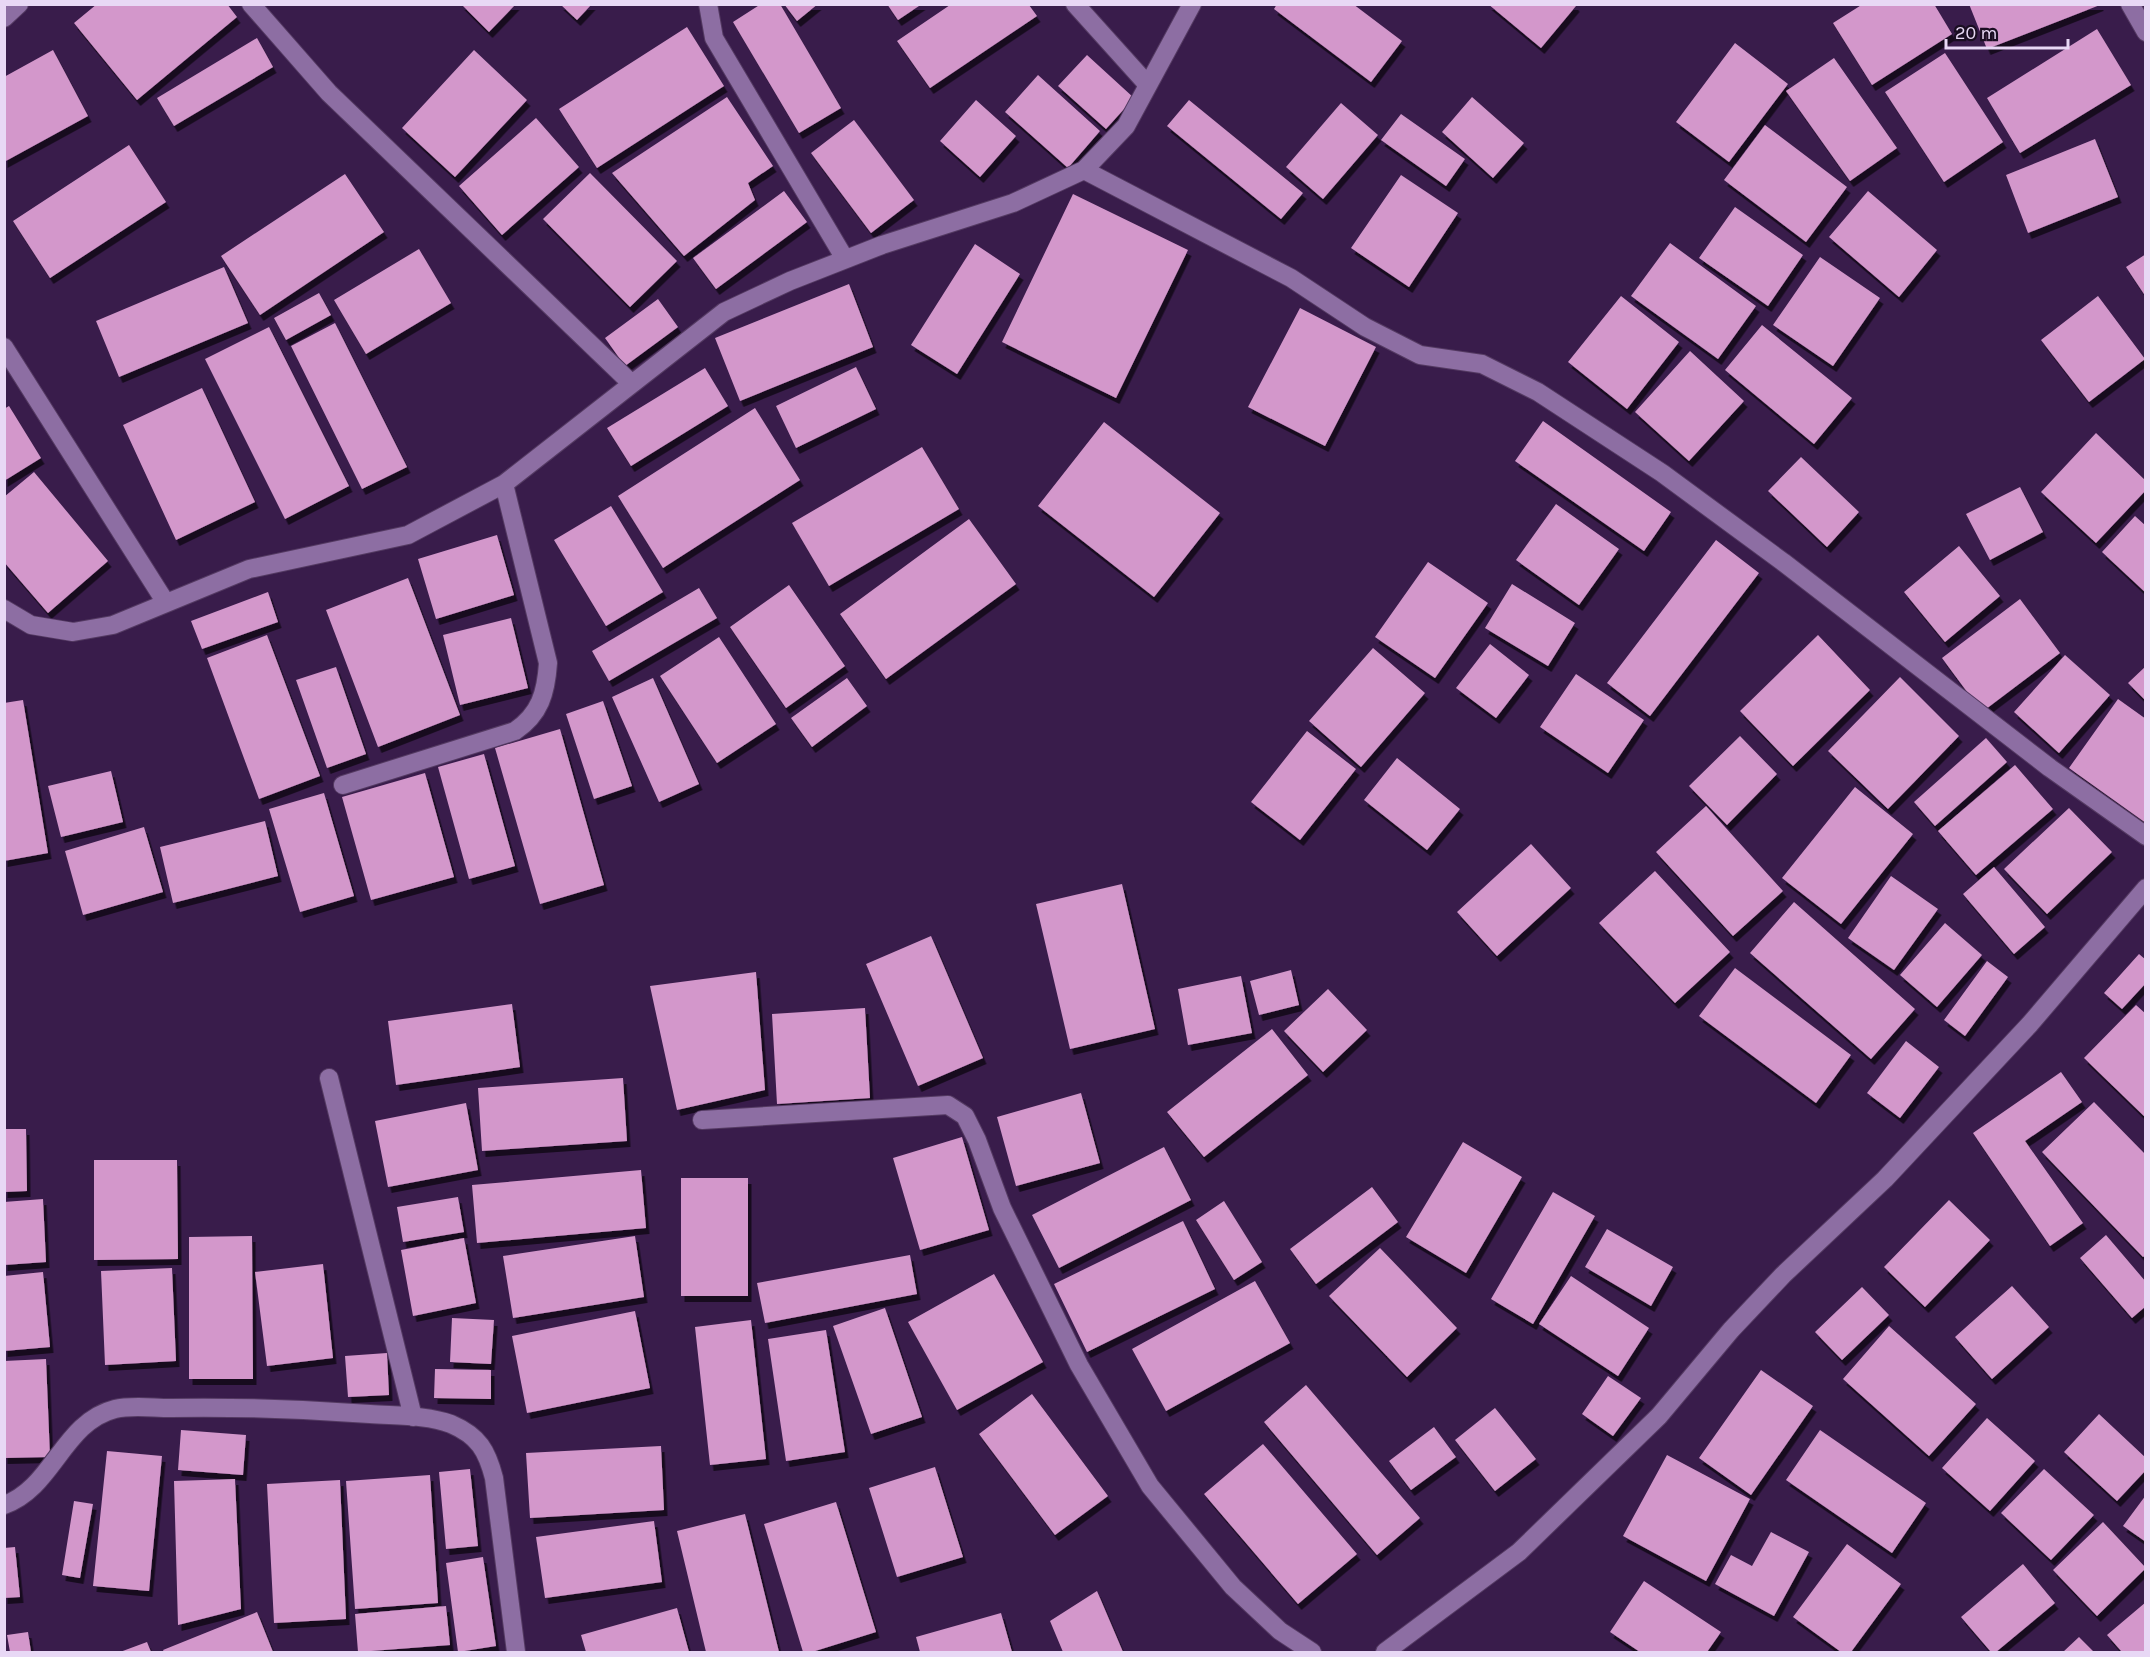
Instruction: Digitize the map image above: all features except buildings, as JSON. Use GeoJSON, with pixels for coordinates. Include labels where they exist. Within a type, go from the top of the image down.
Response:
{"type":"FeatureCollection","features":[{"type":"Feature","properties":{"kind":"street"},"geometry":{"type":"LineString","coordinates":[[4,18],[19,4]]}},
{"type":"Feature","properties":{"kind":"street"},"geometry":{"type":"LineString","coordinates":[[251,4],[329,93],[631,383]]}},
{"type":"Feature","properties":{"kind":"street"},"geometry":{"type":"LineString","coordinates":[[708,4],[714,38],[845,260]]}},
{"type":"Feature","properties":{"kind":"street"},"geometry":{"type":"LineString","coordinates":[[1075,4],[1147,84]]}},
{"type":"Feature","properties":{"kind":"street"},"geometry":{"type":"LineString","coordinates":[[4,609],[31,625],[73,632],[114,625],[249,569],[408,534],[504,484],[724,312],[790,281],[845,260],[1013,203],[1084,170],[1126,126],[1192,4]]}},
{"type":"Feature","properties":{"kind":"street"},"geometry":{"type":"LineString","coordinates":[[2130,4],[2145,32]]}},
{"type":"Feature","properties":{"kind":"street"},"geometry":{"type":"LineString","coordinates":[[1084,170],[1291,278],[1365,327],[1420,355],[1482,364],[1538,392],[1662,473],[1774,555],[2050,768],[2145,836]]}},
{"type":"Feature","properties":{"kind":"street"},"geometry":{"type":"LineString","coordinates":[[4,347],[166,603]]}},
{"type":"Feature","properties":{"kind":"street"},"geometry":{"type":"LineString","coordinates":[[343,785],[515,731],[528,722],[542,702],[546,688],[548,663],[504,484]]}},
{"type":"Feature","properties":{"kind":"street"},"geometry":{"type":"LineString","coordinates":[[1385,1653],[1519,1552],[1659,1416],[1731,1330],[1783,1275],[1885,1179],[2030,1024],[2145,888]]}},
{"type":"Feature","properties":{"kind":"street"},"geometry":{"type":"LineString","coordinates":[[329,1078],[413,1417]]}},
{"type":"Feature","properties":{"kind":"street"},"geometry":{"type":"LineString","coordinates":[[702,1120],[948,1105],[966,1116],[1002,1208],[1074,1354],[1150,1486],[1233,1587],[1280,1632],[1312,1653]]}},
{"type":"Feature","properties":{"kind":"street"},"geometry":{"type":"LineString","coordinates":[[4,1505],[21,1499],[90,1419],[116,1408],[219,1407],[413,1417],[450,1424],[471,1434],[487,1453],[494,1478],[516,1653]]}}]}
